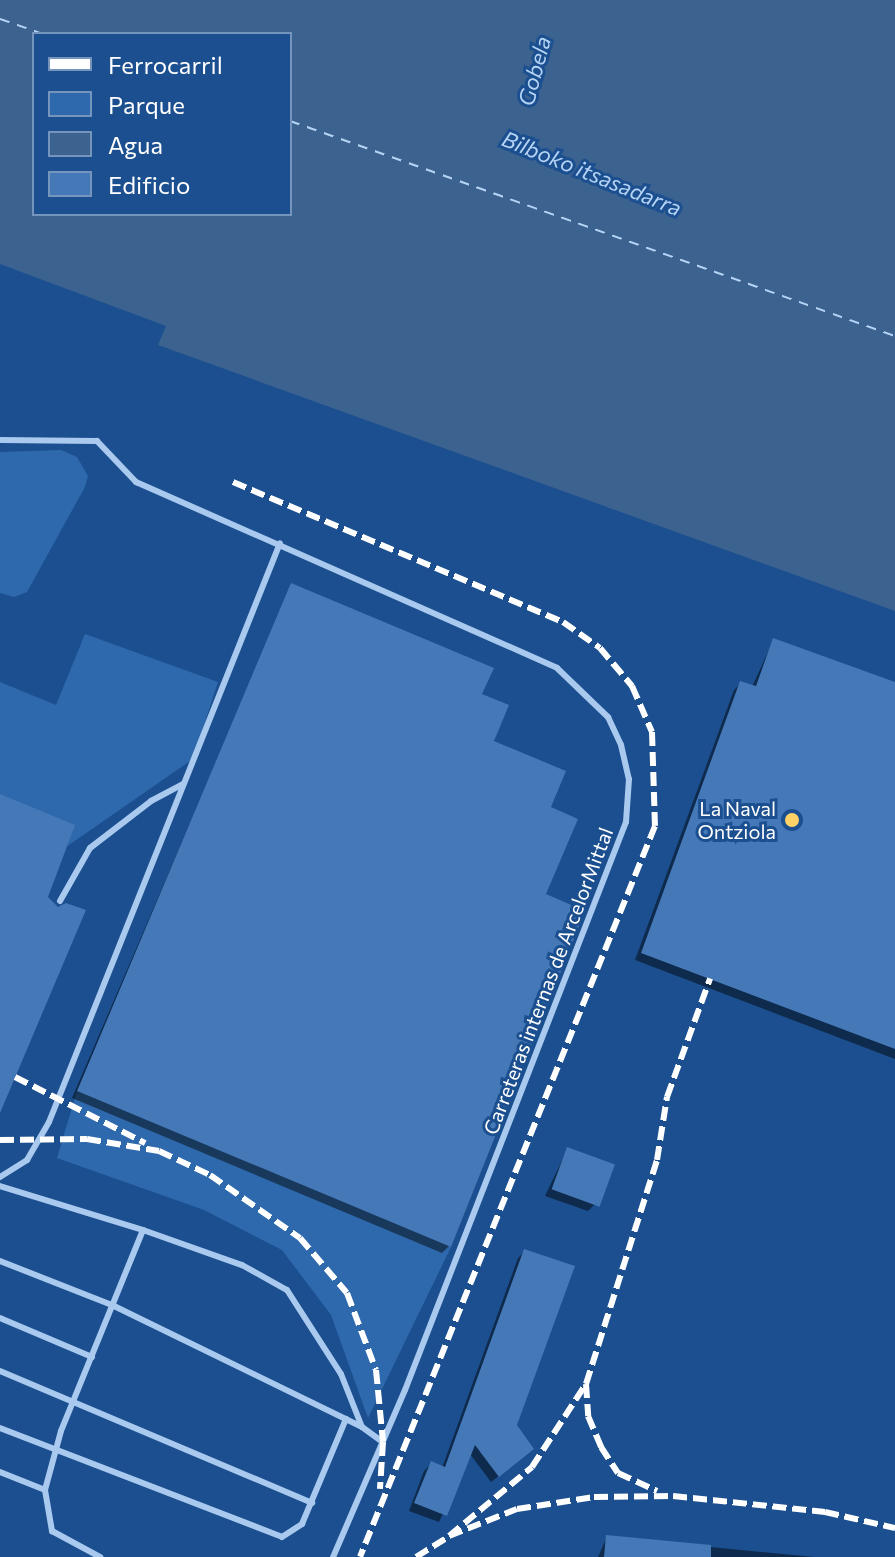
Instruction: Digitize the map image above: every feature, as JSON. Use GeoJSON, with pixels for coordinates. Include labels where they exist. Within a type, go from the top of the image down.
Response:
{"type":"FeatureCollection","features":[{"type":"Feature","properties":{"kind":"lane","name":"Carreteras internas de ArcelorMittal"},"geometry":{"type":"LineString","coordinates":[[0,440],[97,441],[136,482],[557,668],[608,717],[629,779],[626,822],[614,856],[383,1442],[332,1556]]}},
{"type":"Feature","properties":{"kind":"lane"},"geometry":{"type":"LineString","coordinates":[[0,1177],[27,1160],[49,1122],[280,543]]}},
{"type":"Feature","properties":{"kind":"lane"},"geometry":{"type":"LineString","coordinates":[[60,901],[90,848],[151,801],[183,784]]}},
{"type":"Feature","properties":{"kind":"lane"},"geometry":{"type":"LineString","coordinates":[[0,1186],[143,1230],[242,1265],[287,1290],[341,1374],[362,1427]]}},
{"type":"Feature","properties":{"kind":"lane"},"geometry":{"type":"LineString","coordinates":[[100,1557],[52,1531],[45,1490],[54,1451],[143,1230]]}},
{"type":"Feature","properties":{"kind":"lane"},"geometry":{"type":"LineString","coordinates":[[0,1261],[114,1306],[362,1427],[383,1442]]}},
{"type":"Feature","properties":{"kind":"lane"},"geometry":{"type":"LineString","coordinates":[[0,1318],[92,1357]]}},
{"type":"Feature","properties":{"kind":"lane"},"geometry":{"type":"LineString","coordinates":[[0,1371],[312,1503]]}},
{"type":"Feature","properties":{"kind":"lane"},"geometry":{"type":"LineString","coordinates":[[0,1428],[282,1537],[302,1524],[346,1419]]}},
{"type":"Feature","properties":{"kind":"lane"},"geometry":{"type":"LineString","coordinates":[[0,1472],[45,1490]]}},
{"type":"Feature","properties":{"kind":"green space"},"geometry":{"type":"Polygon","coordinates":[[[61,450],[77,457],[88,476],[85,487],[27,592],[14,597],[0,593],[0,452],[61,450]]]}},
{"type":"Feature","properties":{"kind":"green space"},"geometry":{"type":"Polygon","coordinates":[[[85,634],[218,682],[193,759],[66,847],[0,794],[0,682],[56,705],[85,634]]]}},
{"type":"Feature","properties":{"kind":"green space"},"geometry":{"type":"Polygon","coordinates":[[[77,1091],[451,1247],[368,1418],[331,1315],[282,1250],[204,1210],[57,1158],[77,1091]]]}},
{"type":"Feature","properties":{"kind":"water"},"geometry":{"type":"Polygon","coordinates":[[[0,0],[895,0],[895,611],[158,345],[166,326],[0,264],[0,0]]]}},
{"type":"Feature","properties":{"kind":"building"},"geometry":{"type":"Polygon","coordinates":[[[291,583],[494,668],[482,694],[509,705],[494,741],[566,771],[551,807],[578,819],[546,894],[585,911],[451,1247],[77,1091],[291,583]]]}},
{"type":"Feature","properties":{"kind":"building","name":"La Naval Ontziola"},"geometry":{"type":"Polygon","coordinates":[[[773,638],[895,682],[895,1049],[641,953],[740,681],[756,686],[773,638]]]}},
{"type":"Feature","properties":{"kind":"building"},"geometry":{"type":"Polygon","coordinates":[[[0,794],[75,825],[48,897],[58,907],[66,903],[86,910],[0,1113],[0,794]]]}},
{"type":"Feature","properties":{"kind":"building"},"geometry":{"type":"Polygon","coordinates":[[[567,1147],[615,1164],[600,1207],[552,1189],[567,1147]]]}},
{"type":"Feature","properties":{"kind":"building"},"geometry":{"type":"Polygon","coordinates":[[[524,1249],[575,1266],[517,1425],[534,1449],[499,1477],[475,1445],[447,1516],[414,1503],[431,1461],[445,1467],[524,1249]]]}},
{"type":"Feature","properties":{"kind":"building"},"geometry":{"type":"Polygon","coordinates":[[[606,1535],[711,1545],[711,1557],[604,1557],[606,1535]]]}},
{"type":"Feature","properties":{"kind":"ferry route"},"geometry":{"type":"LineString","coordinates":[[0,19],[37,32]]}},
{"type":"Feature","properties":{"kind":"ferry route"},"geometry":{"type":"LineString","coordinates":[[292,122],[895,336]]}},
{"type":"Feature","properties":{"kind":"railway"},"geometry":{"type":"LineString","coordinates":[[233,482],[563,622],[600,648],[632,686],[652,732],[655,826],[360,1557]]}},
{"type":"Feature","properties":{"kind":"railway"},"geometry":{"type":"LineString","coordinates":[[449,1536],[532,1467],[586,1384],[657,1160],[667,1097],[710,979]]}},
{"type":"Feature","properties":{"kind":"railway"},"geometry":{"type":"LineString","coordinates":[[15,1077],[145,1143]]}},
{"type":"Feature","properties":{"kind":"railway"},"geometry":{"type":"LineString","coordinates":[[0,1140],[87,1139],[159,1151],[210,1175],[300,1238],[347,1293],[376,1370],[383,1442],[380,1489]]}},
{"type":"Feature","properties":{"kind":"railway"},"geometry":{"type":"LineString","coordinates":[[586,1384],[588,1416],[601,1447],[618,1473],[657,1491]]}},
{"type":"Feature","properties":{"kind":"railway"},"geometry":{"type":"LineString","coordinates":[[416,1557],[449,1536],[517,1509],[594,1497],[673,1496],[825,1512],[895,1528]]}},
{"type":"Feature","properties":{"kind":"place","name":"La Naval Ontziola"},"geometry":{"type":"Point","coordinates":[792,820]}},
{"type":"Feature","properties":{"kind":"water label","name":"Gobela"},"geometry":{"type":"Point","coordinates":[534,71]}},
{"type":"Feature","properties":{"kind":"water label","name":"Bilboko itsasadarra"},"geometry":{"type":"Point","coordinates":[592,173]}}]}
